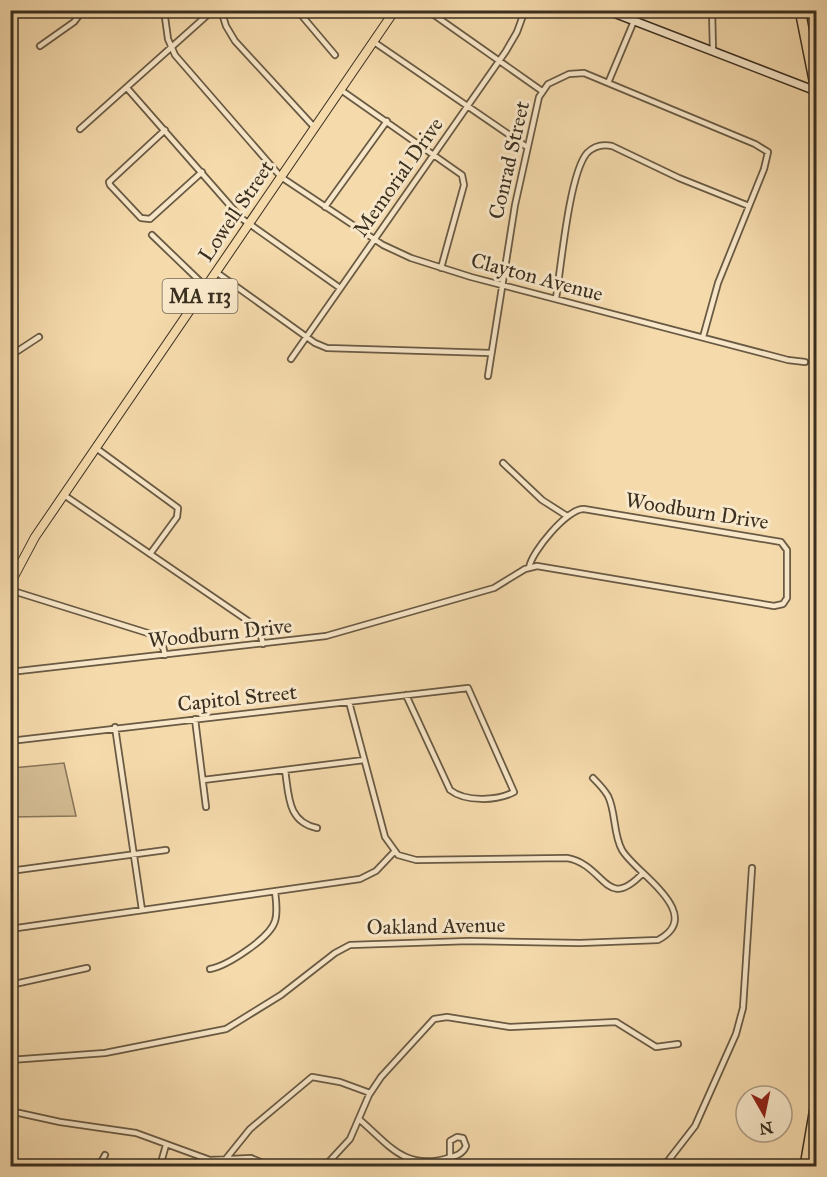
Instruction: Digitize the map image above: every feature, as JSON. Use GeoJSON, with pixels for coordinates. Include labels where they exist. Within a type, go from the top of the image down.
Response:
{"type":"FeatureCollection","features":[{"type":"Feature","properties":{"kind":"highway"},"geometry":{"type":"LineString","coordinates":[[798,10],[816,91]]}},
{"type":"Feature","properties":{"kind":"highway"},"geometry":{"type":"LineString","coordinates":[[813,10],[816,26]]}},
{"type":"Feature","properties":{"kind":"highway"},"geometry":{"type":"LineString","coordinates":[[805,1167],[816,1102]]}},
{"type":"Feature","properties":{"kind":"main road","name":"Lowell Street"},"geometry":{"type":"LineString","coordinates":[[10,584],[35,537],[395,10]]}},
{"type":"Feature","properties":{"kind":"street"},"geometry":{"type":"LineString","coordinates":[[40,46],[74,22],[83,10]]}},
{"type":"Feature","properties":{"kind":"street"},"geometry":{"type":"LineString","coordinates":[[164,10],[171,48]]}},
{"type":"Feature","properties":{"kind":"street"},"geometry":{"type":"LineString","coordinates":[[80,129],[213,10]]}},
{"type":"Feature","properties":{"kind":"street"},"geometry":{"type":"LineString","coordinates":[[220,10],[235,41],[315,128]]}},
{"type":"Feature","properties":{"kind":"street"},"geometry":{"type":"LineString","coordinates":[[297,10],[334,55]]}},
{"type":"Feature","properties":{"kind":"street"},"geometry":{"type":"LineString","coordinates":[[427,10],[542,91]]}},
{"type":"Feature","properties":{"kind":"street","name":"Memorial Drive"},"geometry":{"type":"LineString","coordinates":[[291,359],[499,61],[518,32],[525,10]]}},
{"type":"Feature","properties":{"kind":"street"},"geometry":{"type":"LineString","coordinates":[[606,10],[816,91]]}},
{"type":"Feature","properties":{"kind":"street"},"geometry":{"type":"LineString","coordinates":[[712,10],[713,51]]}},
{"type":"Feature","properties":{"kind":"street"},"geometry":{"type":"LineString","coordinates":[[608,83],[634,21]]}},
{"type":"Feature","properties":{"kind":"street"},"geometry":{"type":"LineString","coordinates":[[374,42],[527,147]]}},
{"type":"Feature","properties":{"kind":"street","name":"Clayton Avenue"},"geometry":{"type":"LineString","coordinates":[[171,48],[281,177],[374,240],[397,252],[441,268],[502,285],[805,362]]}},
{"type":"Feature","properties":{"kind":"street","name":"Conrad Street"},"geometry":{"type":"LineString","coordinates":[[488,376],[527,147],[542,91],[548,84],[577,72],[755,144],[768,152],[764,169],[749,206]]}},
{"type":"Feature","properties":{"kind":"street"},"geometry":{"type":"LineString","coordinates":[[127,88],[248,225],[340,288]]}},
{"type":"Feature","properties":{"kind":"street"},"geometry":{"type":"LineString","coordinates":[[341,90],[457,170],[464,179],[441,268]]}},
{"type":"Feature","properties":{"kind":"street"},"geometry":{"type":"LineString","coordinates":[[326,207],[387,121]]}},
{"type":"Feature","properties":{"kind":"street"},"geometry":{"type":"LineString","coordinates":[[165,130],[109,182],[134,211],[144,219],[150,219],[202,172]]}},
{"type":"Feature","properties":{"kind":"street"},"geometry":{"type":"LineString","coordinates":[[556,298],[570,212],[583,159],[596,147],[604,144],[612,146],[680,178],[749,206],[718,283],[703,337]]}},
{"type":"Feature","properties":{"kind":"street"},"geometry":{"type":"LineString","coordinates":[[152,235],[206,287]]}},
{"type":"Feature","properties":{"kind":"street"},"geometry":{"type":"LineString","coordinates":[[216,273],[320,346],[334,349],[491,353]]}},
{"type":"Feature","properties":{"kind":"street"},"geometry":{"type":"LineString","coordinates":[[10,356],[39,337]]}},
{"type":"Feature","properties":{"kind":"street"},"geometry":{"type":"LineString","coordinates":[[96,448],[178,508],[177,517],[150,554]]}},
{"type":"Feature","properties":{"kind":"street"},"geometry":{"type":"LineString","coordinates":[[503,463],[542,500],[567,516]]}},
{"type":"Feature","properties":{"kind":"street"},"geometry":{"type":"LineString","coordinates":[[64,495],[257,628],[262,635],[263,644]]}},
{"type":"Feature","properties":{"kind":"street","name":"Woodburn Drive"},"geometry":{"type":"LineString","coordinates":[[10,672],[338,634],[501,585],[529,568],[557,568],[774,606],[781,605],[787,600],[788,550],[781,542],[581,508],[567,516],[533,555],[529,568]]}},
{"type":"Feature","properties":{"kind":"street"},"geometry":{"type":"LineString","coordinates":[[10,590],[154,635],[162,642],[165,655]]}},
{"type":"Feature","properties":{"kind":"street","name":"Capitol Street"},"geometry":{"type":"LineString","coordinates":[[10,741],[116,727],[468,688],[514,792],[508,795],[469,798],[450,789],[406,695]]}},
{"type":"Feature","properties":{"kind":"street"},"geometry":{"type":"LineString","coordinates":[[349,702],[385,837],[394,852],[416,860],[567,858],[588,866],[609,887],[619,890],[629,888],[643,873]]}},
{"type":"Feature","properties":{"kind":"street"},"geometry":{"type":"LineString","coordinates":[[195,719],[206,807]]}},
{"type":"Feature","properties":{"kind":"street"},"geometry":{"type":"LineString","coordinates":[[116,727],[142,910]]}},
{"type":"Feature","properties":{"kind":"street"},"geometry":{"type":"LineString","coordinates":[[203,780],[364,760]]}},
{"type":"Feature","properties":{"kind":"street"},"geometry":{"type":"LineString","coordinates":[[285,770],[291,810],[299,821],[317,828]]}},
{"type":"Feature","properties":{"kind":"street","name":"Oakland Avenue"},"geometry":{"type":"LineString","coordinates":[[10,1060],[105,1053],[200,1037],[226,1029],[281,995],[335,953],[358,944],[654,942],[671,930],[674,913],[670,901],[622,849],[610,801],[593,778]]}},
{"type":"Feature","properties":{"kind":"street"},"geometry":{"type":"LineString","coordinates":[[10,871],[166,850]]}},
{"type":"Feature","properties":{"kind":"street"},"geometry":{"type":"LineString","coordinates":[[10,929],[360,879],[376,871],[394,852]]}},
{"type":"Feature","properties":{"kind":"street"},"geometry":{"type":"LineString","coordinates":[[664,1167],[695,1126],[736,1034],[744,997],[752,868]]}},
{"type":"Feature","properties":{"kind":"street"},"geometry":{"type":"LineString","coordinates":[[210,969],[226,965],[273,925],[276,914],[275,891]]}},
{"type":"Feature","properties":{"kind":"street"},"geometry":{"type":"LineString","coordinates":[[10,985],[87,968]]}},
{"type":"Feature","properties":{"kind":"street"},"geometry":{"type":"LineString","coordinates":[[326,1167],[350,1139],[370,1093],[391,1065],[428,1023],[440,1017],[501,1027],[616,1022],[656,1047],[678,1044]]}},
{"type":"Feature","properties":{"kind":"street"},"geometry":{"type":"LineString","coordinates":[[225,1160],[250,1129],[312,1077],[340,1082],[370,1093]]}},
{"type":"Feature","properties":{"kind":"street"},"geometry":{"type":"LineString","coordinates":[[10,1111],[136,1133],[210,1160],[250,1158],[270,1167]]}},
{"type":"Feature","properties":{"kind":"street"},"geometry":{"type":"LineString","coordinates":[[360,1119],[408,1159],[428,1163],[450,1157],[465,1149],[463,1138],[457,1137],[450,1141],[450,1157]]}},
{"type":"Feature","properties":{"kind":"street"},"geometry":{"type":"LineString","coordinates":[[160,1167],[166,1145]]}},
{"type":"Feature","properties":{"kind":"street"},"geometry":{"type":"LineString","coordinates":[[99,1167],[105,1155]]}},
{"type":"Feature","properties":{"kind":"shaded area"},"geometry":{"type":"Polygon","coordinates":[[[64,763],[76,816],[11,817],[13,768],[64,763]]]}}]}
